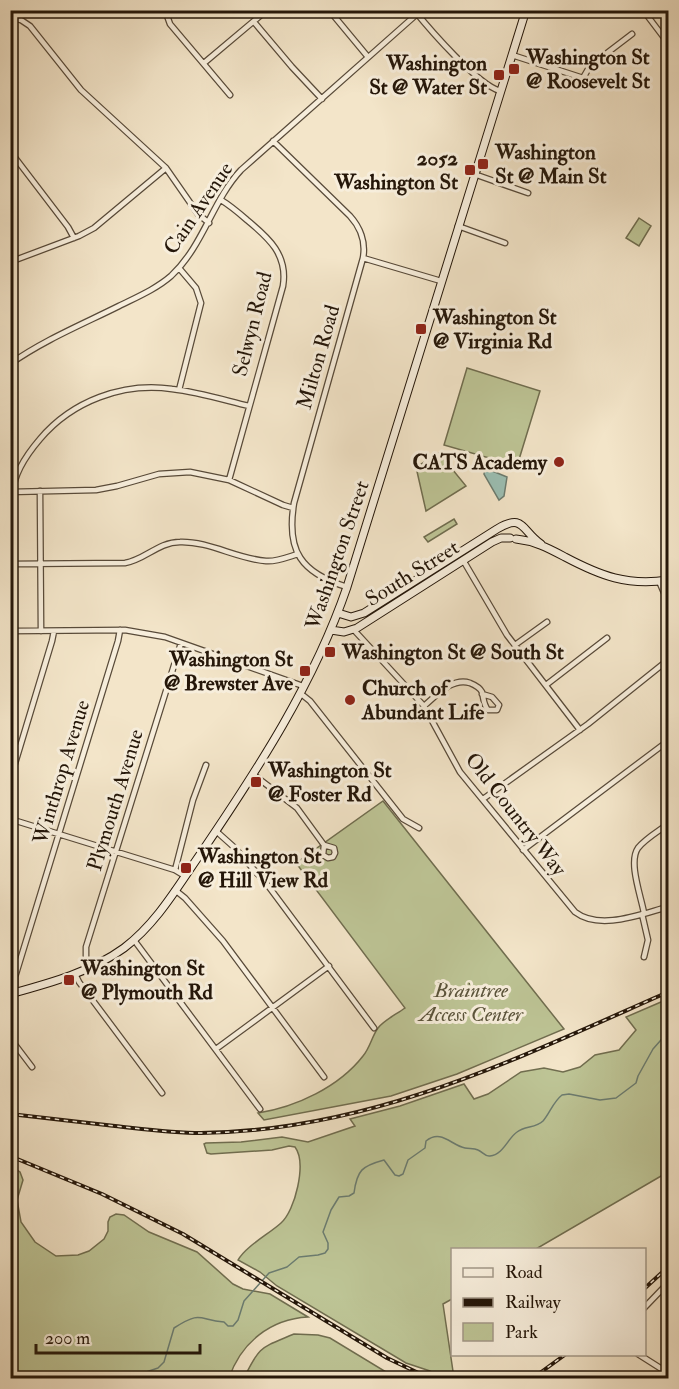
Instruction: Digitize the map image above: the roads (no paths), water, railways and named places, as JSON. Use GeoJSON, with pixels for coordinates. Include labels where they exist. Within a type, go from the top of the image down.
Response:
{"type":"FeatureCollection","features":[{"type":"Feature","properties":{"kind":"main road","name":"Washington Street"},"geometry":{"type":"LineString","coordinates":[[13,993],[90,968],[134,940],[153,921],[254,775],[301,690],[331,630],[347,586],[526,10]]}},
{"type":"Feature","properties":{"kind":"main road"},"geometry":{"type":"LineString","coordinates":[[541,544],[516,522],[509,523],[505,530],[513,538],[541,544],[612,578],[631,582],[669,580]]}},
{"type":"Feature","properties":{"kind":"main road","name":"South Street"},"geometry":{"type":"LineString","coordinates":[[338,613],[351,617],[364,613],[509,523]]}},
{"type":"Feature","properties":{"kind":"main road"},"geometry":{"type":"LineString","coordinates":[[513,538],[522,534],[521,525]]}},
{"type":"Feature","properties":{"kind":"main road","name":"South Street"},"geometry":{"type":"LineString","coordinates":[[331,630],[344,632],[354,629],[495,541],[513,538]]}},
{"type":"Feature","properties":{"kind":"street"},"geometry":{"type":"LineString","coordinates":[[165,10],[170,24],[230,95]]}},
{"type":"Feature","properties":{"kind":"street"},"geometry":{"type":"LineString","coordinates":[[204,63],[267,10]]}},
{"type":"Feature","properties":{"kind":"street"},"geometry":{"type":"LineString","coordinates":[[329,10],[368,57]]}},
{"type":"Feature","properties":{"kind":"street"},"geometry":{"type":"LineString","coordinates":[[643,10],[669,43]]}},
{"type":"Feature","properties":{"kind":"street"},"geometry":{"type":"LineString","coordinates":[[416,12],[443,43],[486,84],[500,91]]}},
{"type":"Feature","properties":{"kind":"street","name":"Cain Avenue"},"geometry":{"type":"LineString","coordinates":[[10,364],[47,342],[154,288],[179,268],[195,248],[238,173],[416,12]]}},
{"type":"Feature","properties":{"kind":"street"},"geometry":{"type":"LineString","coordinates":[[10,17],[27,24],[81,90],[166,168],[196,212],[209,223]]}},
{"type":"Feature","properties":{"kind":"street"},"geometry":{"type":"LineString","coordinates":[[254,22],[292,68],[322,99]]}},
{"type":"Feature","properties":{"kind":"street"},"geometry":{"type":"LineString","coordinates":[[512,55],[583,78],[586,70],[633,34]]}},
{"type":"Feature","properties":{"kind":"street","name":"Milton Road"},"geometry":{"type":"LineString","coordinates":[[273,141],[353,219],[363,239],[363,258],[293,508],[292,530],[297,554]]}},
{"type":"Feature","properties":{"kind":"street"},"geometry":{"type":"LineString","coordinates":[[10,151],[74,238]]}},
{"type":"Feature","properties":{"kind":"street"},"geometry":{"type":"LineString","coordinates":[[10,261],[74,238],[104,221],[166,168]]}},
{"type":"Feature","properties":{"kind":"street"},"geometry":{"type":"LineString","coordinates":[[474,174],[528,193]]}},
{"type":"Feature","properties":{"kind":"street","name":"Selwyn Road"},"geometry":{"type":"LineString","coordinates":[[221,200],[272,242],[280,255],[284,269],[283,286],[229,480]]}},
{"type":"Feature","properties":{"kind":"street"},"geometry":{"type":"LineString","coordinates":[[458,226],[505,243]]}},
{"type":"Feature","properties":{"kind":"street"},"geometry":{"type":"LineString","coordinates":[[363,258],[441,281]]}},
{"type":"Feature","properties":{"kind":"street"},"geometry":{"type":"LineString","coordinates":[[179,268],[196,288],[201,303],[179,390]]}},
{"type":"Feature","properties":{"kind":"street"},"geometry":{"type":"LineString","coordinates":[[249,406],[179,390],[153,388],[123,390],[101,396],[74,409],[53,425],[34,446],[17,476],[12,492],[101,489],[154,475],[174,472],[200,473],[229,480],[279,504],[293,508]]}},
{"type":"Feature","properties":{"kind":"street"},"geometry":{"type":"LineString","coordinates":[[40,491],[41,631]]}},
{"type":"Feature","properties":{"kind":"street"},"geometry":{"type":"LineString","coordinates":[[10,564],[129,563],[161,545],[181,542],[265,561],[297,554],[311,570],[331,581],[347,586]]}},
{"type":"Feature","properties":{"kind":"street"},"geometry":{"type":"LineString","coordinates":[[458,553],[515,645],[580,730]]}},
{"type":"Feature","properties":{"kind":"street"},"geometry":{"type":"LineString","coordinates":[[659,581],[669,602]]}},
{"type":"Feature","properties":{"kind":"street"},"geometry":{"type":"LineString","coordinates":[[515,645],[547,622]]}},
{"type":"Feature","properties":{"kind":"street","name":"Old Country Way"},"geometry":{"type":"LineString","coordinates":[[354,629],[424,706],[438,729],[453,762],[562,898],[581,916],[600,922],[669,907]]}},
{"type":"Feature","properties":{"kind":"street"},"geometry":{"type":"LineString","coordinates":[[10,631],[120,630],[142,632],[181,643],[301,690],[400,816],[419,828]]}},
{"type":"Feature","properties":{"kind":"street","name":"Winthrop Avenue"},"geometry":{"type":"LineString","coordinates":[[13,993],[15,977],[120,630]]}},
{"type":"Feature","properties":{"kind":"street"},"geometry":{"type":"LineString","coordinates":[[10,780],[54,631]]}},
{"type":"Feature","properties":{"kind":"street"},"geometry":{"type":"LineString","coordinates":[[546,685],[607,638]]}},
{"type":"Feature","properties":{"kind":"street","name":"Plymouth Avenue"},"geometry":{"type":"LineString","coordinates":[[90,968],[86,957],[86,947],[181,643]]}},
{"type":"Feature","properties":{"kind":"street"},"geometry":{"type":"LineString","coordinates":[[483,799],[580,730],[669,660]]}},
{"type":"Feature","properties":{"kind":"street"},"geometry":{"type":"LineString","coordinates":[[424,706],[442,690],[457,683],[471,684],[483,694]]}},
{"type":"Feature","properties":{"kind":"street"},"geometry":{"type":"LineString","coordinates":[[523,850],[669,741]]}},
{"type":"Feature","properties":{"kind":"street"},"geometry":{"type":"LineString","coordinates":[[175,870],[195,795],[206,765]]}},
{"type":"Feature","properties":{"kind":"street"},"geometry":{"type":"LineString","coordinates":[[254,775],[297,808],[324,845]]}},
{"type":"Feature","properties":{"kind":"street"},"geometry":{"type":"LineString","coordinates":[[10,819],[175,870],[185,876]]}},
{"type":"Feature","properties":{"kind":"street"},"geometry":{"type":"LineString","coordinates":[[644,957],[648,940],[634,867],[634,856],[642,844],[669,824]]}},
{"type":"Feature","properties":{"kind":"street"},"geometry":{"type":"LineString","coordinates":[[216,831],[232,844],[253,867],[374,1028]]}},
{"type":"Feature","properties":{"kind":"street"},"geometry":{"type":"LineString","coordinates":[[175,890],[216,933],[324,1077]]}},
{"type":"Feature","properties":{"kind":"street"},"geometry":{"type":"LineString","coordinates":[[134,940],[260,1109]]}},
{"type":"Feature","properties":{"kind":"street"},"geometry":{"type":"LineString","coordinates":[[216,1049],[329,966]]}},
{"type":"Feature","properties":{"kind":"street"},"geometry":{"type":"LineString","coordinates":[[75,974],[162,1093]]}},
{"type":"Feature","properties":{"kind":"street"},"geometry":{"type":"LineString","coordinates":[[10,1038],[32,1067]]}},
{"type":"Feature","properties":{"kind":"street"},"geometry":{"type":"LineString","coordinates":[[646,1307],[669,1282]]}},
{"type":"Feature","properties":{"kind":"street"},"geometry":{"type":"LineString","coordinates":[[641,1356],[669,1373]]}},
{"type":"Feature","properties":{"kind":"water"},"geometry":{"type":"Polygon","coordinates":[[[485,468],[507,477],[504,496],[499,500],[484,474],[485,468]]]}},
{"type":"Feature","properties":{"kind":"waterway"},"geometry":{"type":"LineString","coordinates":[[128,1378],[158,1368],[164,1362],[174,1328],[195,1318],[224,1322],[228,1326],[233,1326],[238,1320],[244,1301],[269,1273],[287,1267],[299,1257],[325,1253],[328,1243],[323,1232],[331,1210],[339,1197],[354,1193],[359,1174],[370,1164],[384,1160],[395,1175],[399,1176],[403,1174],[408,1160],[425,1148],[426,1141],[436,1137],[465,1148],[476,1149],[487,1156],[495,1155],[517,1132],[543,1121],[562,1095],[569,1094],[600,1100],[616,1098],[636,1083],[653,1049],[668,1032]]}},
{"type":"Feature","properties":{"kind":"railway"},"geometry":{"type":"LineString","coordinates":[[10,1114],[190,1133],[264,1129],[324,1120],[383,1105],[498,1066],[668,992]]}},
{"type":"Feature","properties":{"kind":"railway"},"geometry":{"type":"LineString","coordinates":[[10,1156],[102,1194],[183,1234],[387,1358],[429,1378]]}},
{"type":"Feature","properties":{"kind":"railway"},"geometry":{"type":"LineString","coordinates":[[646,1287],[668,1267]]}},
{"type":"Feature","properties":{"kind":"railway"},"geometry":{"type":"LineString","coordinates":[[533,1378],[563,1356]]}},
{"type":"Feature","properties":{"kind":"place","name":"Washington St @ Roosevelt St"},"geometry":{"type":"Point","coordinates":[514,69]}},
{"type":"Feature","properties":{"kind":"place","name":"Washington St @ Water St"},"geometry":{"type":"Point","coordinates":[499,75]}},
{"type":"Feature","properties":{"kind":"place","name":"Washington St @ Main St"},"geometry":{"type":"Point","coordinates":[483,164]}},
{"type":"Feature","properties":{"kind":"place","name":"2052 Washington St"},"geometry":{"type":"Point","coordinates":[470,170]}},
{"type":"Feature","properties":{"kind":"place","name":"Washington St @ Virginia Rd"},"geometry":{"type":"Point","coordinates":[421,329]}},
{"type":"Feature","properties":{"kind":"place","name":"CATS Academy"},"geometry":{"type":"Point","coordinates":[559,462]}},
{"type":"Feature","properties":{"kind":"place","name":"Washington St @ South St"},"geometry":{"type":"Point","coordinates":[330,652]}},
{"type":"Feature","properties":{"kind":"place","name":"Washington St @ Brewster Ave"},"geometry":{"type":"Point","coordinates":[305,671]}},
{"type":"Feature","properties":{"kind":"place","name":"Church of Abundant Life"},"geometry":{"type":"Point","coordinates":[350,700]}},
{"type":"Feature","properties":{"kind":"place","name":"Washington St @ Foster Rd"},"geometry":{"type":"Point","coordinates":[256,782]}},
{"type":"Feature","properties":{"kind":"place","name":"Washington St @ Hill View Rd"},"geometry":{"type":"Point","coordinates":[186,868]}},
{"type":"Feature","properties":{"kind":"place","name":"Washington St @ Plymouth Rd"},"geometry":{"type":"Point","coordinates":[69,980]}},
{"type":"Feature","properties":{"kind":"park label","name":"Braintree Access Center"},"geometry":{"type":"Point","coordinates":[471,1002]}}]}
